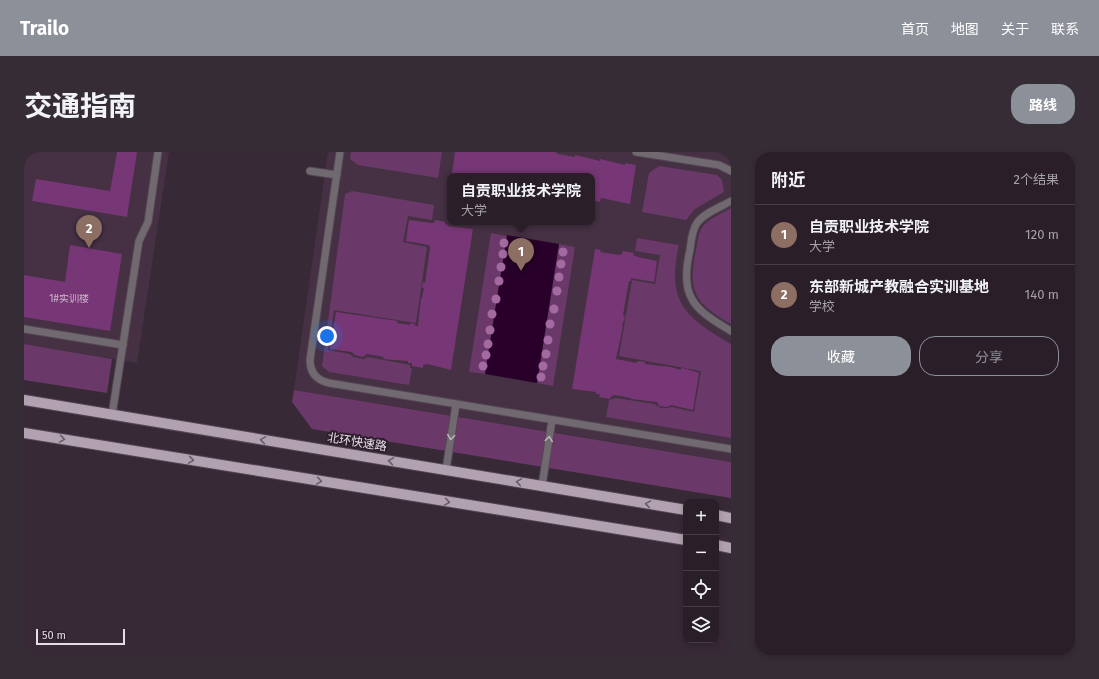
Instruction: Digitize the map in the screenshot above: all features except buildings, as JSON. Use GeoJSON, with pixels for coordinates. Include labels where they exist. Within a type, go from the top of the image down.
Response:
{"type":"FeatureCollection","features":[{"type":"Feature","properties":{"kind":"main road","name":"北环快速路"},"geometry":{"type":"LineString","coordinates":[[24,400],[683,510]]}},
{"type":"Feature","properties":{"kind":"main road"},"geometry":{"type":"LineString","coordinates":[[24,433],[683,540]]}},
{"type":"Feature","properties":{"kind":"main road"},"geometry":{"type":"LineString","coordinates":[[719,516],[731,518]]}},
{"type":"Feature","properties":{"kind":"main road"},"geometry":{"type":"LineString","coordinates":[[719,546],[731,548]]}},
{"type":"Feature","properties":{"kind":"lane"},"geometry":{"type":"LineString","coordinates":[[112,415],[140,241],[148,222],[158,152]]}},
{"type":"Feature","properties":{"kind":"lane"},"geometry":{"type":"LineString","coordinates":[[340,152],[310,360],[312,373],[320,380],[328,383],[731,449]]}},
{"type":"Feature","properties":{"kind":"lane"},"geometry":{"type":"LineString","coordinates":[[636,152],[719,165],[731,171]]}},
{"type":"Feature","properties":{"kind":"lane"},"geometry":{"type":"LineString","coordinates":[[310,171],[337,175]]}},
{"type":"Feature","properties":{"kind":"lane"},"geometry":{"type":"LineString","coordinates":[[731,201],[703,217],[697,223],[686,264],[686,279],[689,294],[702,313],[731,331]]}},
{"type":"Feature","properties":{"kind":"lane"},"geometry":{"type":"LineString","coordinates":[[24,329],[123,345]]}},
{"type":"Feature","properties":{"kind":"lane"},"geometry":{"type":"LineString","coordinates":[[446,470],[456,404]]}},
{"type":"Feature","properties":{"kind":"lane"},"geometry":{"type":"LineString","coordinates":[[542,486],[552,420]]}},
{"type":"Feature","properties":{"kind":"shaded area"},"geometry":{"type":"Polygon","coordinates":[[[24,152],[169,152],[137,363],[24,344],[24,152]]]}},
{"type":"Feature","properties":{"kind":"shaded area"},"geometry":{"type":"Polygon","coordinates":[[[328,152],[731,152],[731,462],[294,390],[328,152]]]}},
{"type":"Feature","properties":{"kind":"shaded area"},"geometry":{"type":"Polygon","coordinates":[[[351,152],[442,152],[438,178],[358,165],[350,159],[351,152]]]}},
{"type":"Feature","properties":{"kind":"shaded area"},"geometry":{"type":"Polygon","coordinates":[[[659,166],[717,175],[722,180],[724,192],[695,209],[686,220],[642,212],[649,173],[659,166]]]}},
{"type":"Feature","properties":{"kind":"shaded area"},"geometry":{"type":"Polygon","coordinates":[[[352,191],[434,205],[432,220],[408,216],[403,242],[427,247],[416,323],[334,310],[328,350],[350,354],[353,357],[364,359],[368,357],[410,365],[410,368],[412,368],[409,385],[329,372],[322,366],[345,194],[352,191]]]}},
{"type":"Feature","properties":{"kind":"shaded area"},"geometry":{"type":"Polygon","coordinates":[[[731,208],[731,324],[709,309],[697,295],[694,286],[693,264],[699,236],[703,226],[711,219],[731,208]]]}},
{"type":"Feature","properties":{"kind":"shaded area"},"geometry":{"type":"Polygon","coordinates":[[[491,233],[507,236],[485,374],[469,372],[491,233]]]}},
{"type":"Feature","properties":{"kind":"shaded area"},"geometry":{"type":"Polygon","coordinates":[[[507,235],[559,244],[537,383],[485,374],[507,235]]]}},
{"type":"Feature","properties":{"kind":"shaded area"},"geometry":{"type":"Polygon","coordinates":[[[637,238],[679,245],[675,281],[683,306],[691,316],[702,325],[731,344],[731,438],[606,417],[609,400],[616,398],[654,404],[663,408],[672,407],[694,412],[701,371],[619,356],[632,280],[655,284],[660,255],[635,251],[637,238]]]}},
{"type":"Feature","properties":{"kind":"shaded area"},"geometry":{"type":"Polygon","coordinates":[[[559,244],[575,247],[553,386],[537,383],[559,244]]]}},
{"type":"Feature","properties":{"kind":"shaded area"},"geometry":{"type":"Polygon","coordinates":[[[24,344],[112,359],[107,393],[24,380],[24,344]]]}},
{"type":"Feature","properties":{"kind":"shaded area"},"geometry":{"type":"Polygon","coordinates":[[[294,390],[731,462],[731,498],[312,429],[292,402],[294,390]]]}},
{"type":"Feature","properties":{"kind":"place","name":"东部新城产教融合实训基地"},"geometry":{"type":"Point","coordinates":[89,248]}},
{"type":"Feature","properties":{"kind":"place","name":"自贡职业技术学院"},"geometry":{"type":"Point","coordinates":[521,271]}}]}
